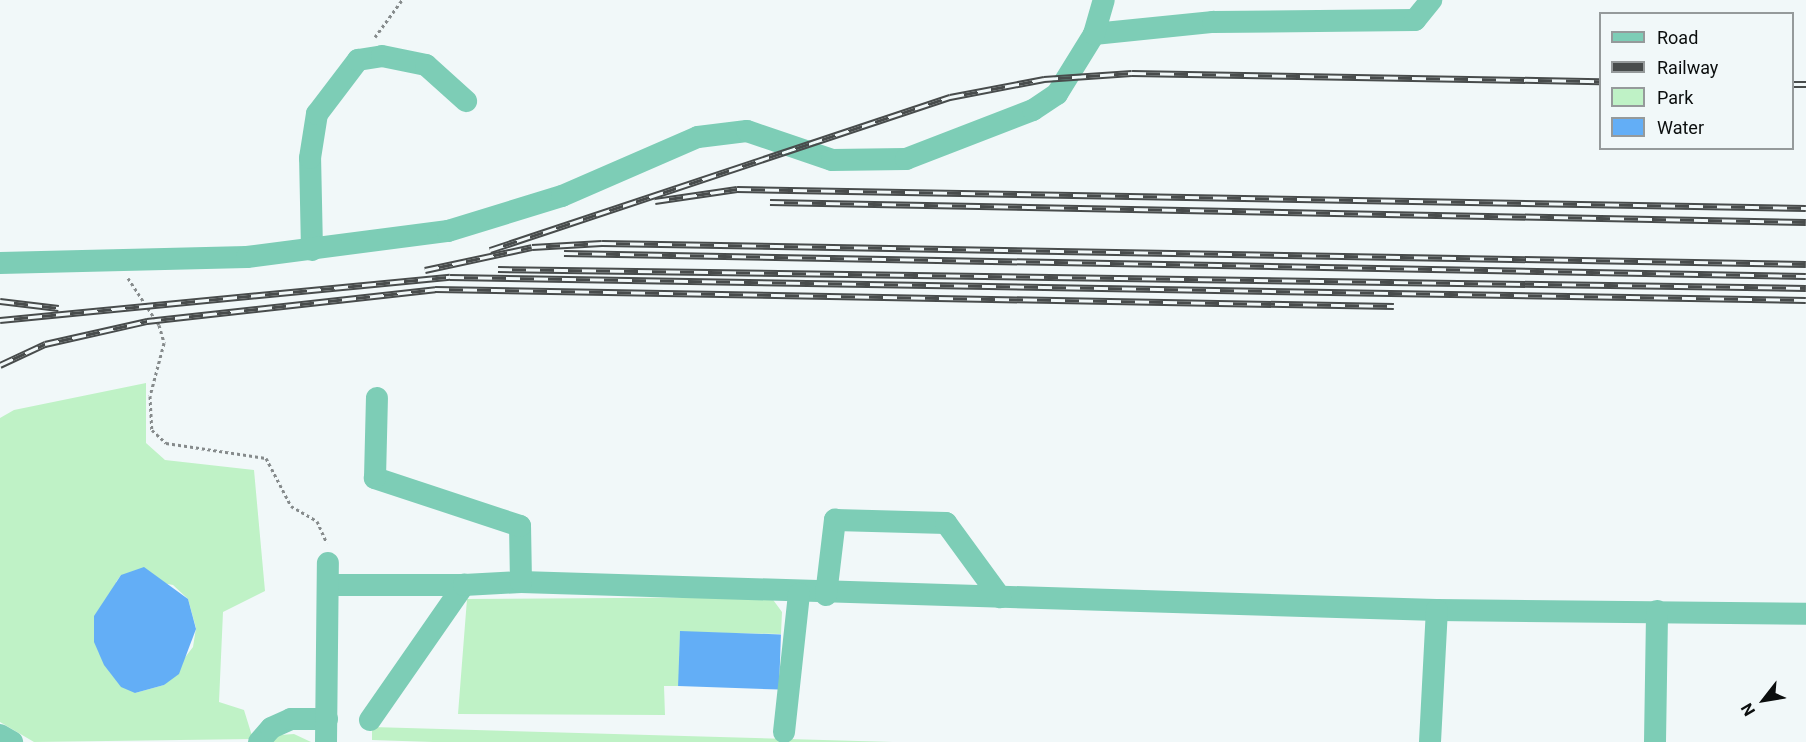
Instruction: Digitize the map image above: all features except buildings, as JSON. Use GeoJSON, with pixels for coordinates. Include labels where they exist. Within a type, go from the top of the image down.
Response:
{"type":"FeatureCollection","features":[{"type":"Feature","properties":{"kind":"street"},"geometry":{"type":"LineString","coordinates":[[0,263],[124,262],[312,250],[448,231],[562,196],[698,137],[747,131],[832,160],[906,159],[1033,110],[1057,94],[1094,33],[1104,0]]}},
{"type":"Feature","properties":{"kind":"street"},"geometry":{"type":"LineString","coordinates":[[1094,33],[1213,22],[1415,20],[1431,0]]}},
{"type":"Feature","properties":{"kind":"street"},"geometry":{"type":"LineString","coordinates":[[312,250],[310,158],[317,114],[358,60],[382,56],[426,65],[466,101]]}},
{"type":"Feature","properties":{"kind":"street"},"geometry":{"type":"LineString","coordinates":[[377,398],[375,478],[520,526],[521,582]]}},
{"type":"Feature","properties":{"kind":"street"},"geometry":{"type":"LineString","coordinates":[[826,595],[835,520],[946,523],[1000,597]]}},
{"type":"Feature","properties":{"kind":"street"},"geometry":{"type":"LineString","coordinates":[[326,742],[328,574],[464,585],[521,582],[826,595],[1000,597],[1437,610],[1806,614]]}},
{"type":"Feature","properties":{"kind":"street"},"geometry":{"type":"LineString","coordinates":[[370,720],[464,585]]}},
{"type":"Feature","properties":{"kind":"street"},"geometry":{"type":"LineString","coordinates":[[784,732],[799,594]]}},
{"type":"Feature","properties":{"kind":"street"},"geometry":{"type":"LineString","coordinates":[[1430,742],[1437,610]]}},
{"type":"Feature","properties":{"kind":"street"},"geometry":{"type":"LineString","coordinates":[[1655,742],[1657,611]]}},
{"type":"Feature","properties":{"kind":"street"},"geometry":{"type":"LineString","coordinates":[[259,742],[271,728],[291,719],[327,719]]}},
{"type":"Feature","properties":{"kind":"street"},"geometry":{"type":"LineString","coordinates":[[0,735],[12,742]]}},
{"type":"Feature","properties":{"kind":"path"},"geometry":{"type":"LineString","coordinates":[[358,60],[402,0]]}},
{"type":"Feature","properties":{"kind":"path"},"geometry":{"type":"LineString","coordinates":[[124,262],[164,343],[150,396],[152,430],[166,443],[266,458],[291,506],[326,530],[328,574]]}},
{"type":"Feature","properties":{"kind":"green space"},"geometry":{"type":"Polygon","coordinates":[[[146,383],[146,443],[165,460],[254,470],[265,591],[223,612],[219,702],[244,710],[253,739],[34,742],[0,722],[0,418],[14,410],[146,383]],[[121,575],[116,582],[135,693],[164,685],[193,647],[196,628],[188,599],[173,585],[121,575]]]}},
{"type":"Feature","properties":{"kind":"green space"},"geometry":{"type":"Polygon","coordinates":[[[771,597],[782,612],[781,634],[680,632],[679,686],[664,686],[665,715],[458,714],[467,599],[771,597]]]}},
{"type":"Feature","properties":{"kind":"green space"},"geometry":{"type":"Polygon","coordinates":[[[372,727],[893,742],[433,742],[372,740],[372,727]]]}},
{"type":"Feature","properties":{"kind":"green space"},"geometry":{"type":"Polygon","coordinates":[[[294,734],[311,742],[271,742],[280,735],[294,734]]]}},
{"type":"Feature","properties":{"kind":"water"},"geometry":{"type":"Polygon","coordinates":[[[144,567],[188,599],[196,629],[179,674],[164,685],[135,693],[121,687],[104,665],[94,642],[94,616],[121,575],[144,567]]]}},
{"type":"Feature","properties":{"kind":"water"},"geometry":{"type":"Polygon","coordinates":[[[680,631],[781,635],[779,689],[678,686],[680,631]]]}},
{"type":"Feature","properties":{"kind":"railway"},"geometry":{"type":"LineString","coordinates":[[490,250],[950,97],[1044,79],[1132,73],[1599,81]]}},
{"type":"Feature","properties":{"kind":"railway"},"geometry":{"type":"LineString","coordinates":[[1794,84],[1806,84]]}},
{"type":"Feature","properties":{"kind":"railway"},"geometry":{"type":"LineString","coordinates":[[655,201],[737,189],[1806,208]]}},
{"type":"Feature","properties":{"kind":"railway"},"geometry":{"type":"LineString","coordinates":[[770,202],[1806,222]]}},
{"type":"Feature","properties":{"kind":"railway"},"geometry":{"type":"LineString","coordinates":[[425,270],[532,247],[602,243],[1806,264]]}},
{"type":"Feature","properties":{"kind":"railway"},"geometry":{"type":"LineString","coordinates":[[564,253],[1806,276]]}},
{"type":"Feature","properties":{"kind":"railway"},"geometry":{"type":"LineString","coordinates":[[498,269],[1806,288]]}},
{"type":"Feature","properties":{"kind":"railway"},"geometry":{"type":"LineString","coordinates":[[0,320],[450,277],[1806,300]]}},
{"type":"Feature","properties":{"kind":"railway"},"geometry":{"type":"LineString","coordinates":[[0,365],[45,344],[147,321],[435,289],[1394,306]]}},
{"type":"Feature","properties":{"kind":"railway"},"geometry":{"type":"LineString","coordinates":[[0,301],[59,308]]}}]}
